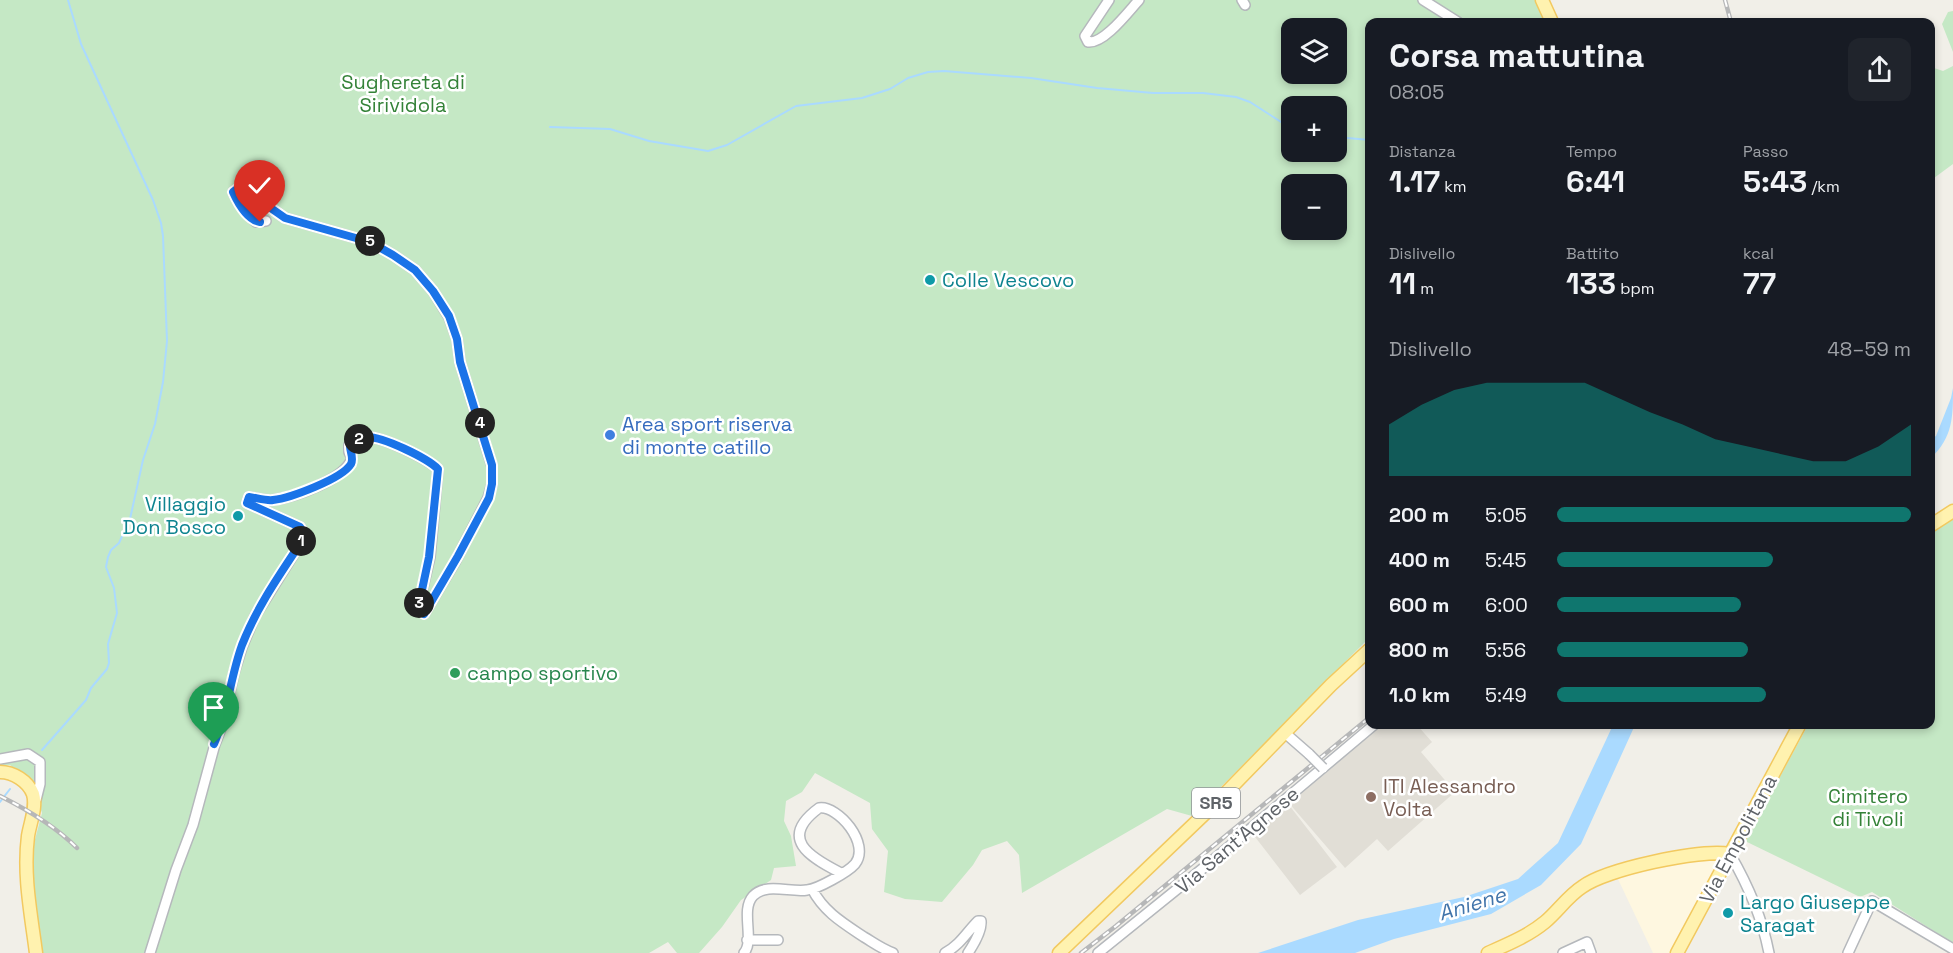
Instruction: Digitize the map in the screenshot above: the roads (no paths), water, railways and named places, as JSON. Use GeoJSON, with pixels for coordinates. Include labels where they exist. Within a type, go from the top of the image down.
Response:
{"type":"FeatureCollection","features":[{"type":"Feature","properties":{"kind":"main road"},"geometry":{"type":"LineString","coordinates":[[1542,0],[1549,18]]}},
{"type":"Feature","properties":{"kind":"main road"},"geometry":{"type":"LineString","coordinates":[[1935,523],[1953,511]]}},
{"type":"Feature","properties":{"kind":"main road","name":"SR5"},"geometry":{"type":"LineString","coordinates":[[1059,953],[1216,802],[1365,654]]}},
{"type":"Feature","properties":{"kind":"main road","name":"Via Empolitana"},"geometry":{"type":"LineString","coordinates":[[1677,953],[1797,729]]}},
{"type":"Feature","properties":{"kind":"main road"},"geometry":{"type":"LineString","coordinates":[[0,772],[14,774],[33,795],[27,871],[36,953]]}},
{"type":"Feature","properties":{"kind":"main road"},"geometry":{"type":"LineString","coordinates":[[1488,953],[1530,933],[1579,888],[1598,877],[1614,871],[1686,857],[1710,853],[1730,854]]}},
{"type":"Feature","properties":{"kind":"street"},"geometry":{"type":"LineString","coordinates":[[1109,0],[1086,36],[1088,42],[1096,41],[1113,28],[1138,0]]}},
{"type":"Feature","properties":{"kind":"street"},"geometry":{"type":"LineString","coordinates":[[1423,0],[1452,18]]}},
{"type":"Feature","properties":{"kind":"street"},"geometry":{"type":"LineString","coordinates":[[150,953],[193,825],[214,744],[223,723],[242,647],[255,616],[304,534],[300,527],[247,503],[249,497],[272,500],[312,489],[345,470],[352,458],[350,446],[354,441],[365,437],[380,440],[429,460],[438,469],[429,557],[419,604],[420,611],[424,614],[489,498],[492,484],[492,465],[460,362],[457,339],[449,316],[433,291],[415,270],[370,242],[285,218],[246,193],[237,189],[233,192],[251,218],[256,222],[266,221]]}},
{"type":"Feature","properties":{"kind":"street","name":"Via Sant'Agnese"},"geometry":{"type":"LineString","coordinates":[[1098,953],[1135,925],[1369,729]]}},
{"type":"Feature","properties":{"kind":"street"},"geometry":{"type":"LineString","coordinates":[[1285,733],[1323,768]]}},
{"type":"Feature","properties":{"kind":"street"},"geometry":{"type":"LineString","coordinates":[[0,759],[28,754],[40,762],[40,784],[34,805]]}},
{"type":"Feature","properties":{"kind":"street"},"geometry":{"type":"LineString","coordinates":[[744,953],[747,948],[748,906],[756,894],[764,890],[812,889],[841,873],[857,860],[858,840],[853,831],[834,812],[825,807],[819,808],[801,827],[798,834],[799,841],[817,860],[841,873]]}},
{"type":"Feature","properties":{"kind":"street"},"geometry":{"type":"LineString","coordinates":[[1730,854],[1757,909],[1769,953]]}},
{"type":"Feature","properties":{"kind":"street"},"geometry":{"type":"LineString","coordinates":[[812,889],[820,904],[832,916],[893,953]]}},
{"type":"Feature","properties":{"kind":"street"},"geometry":{"type":"LineString","coordinates":[[1848,953],[1872,901],[1953,949]]}},
{"type":"Feature","properties":{"kind":"street"},"geometry":{"type":"LineString","coordinates":[[945,953],[955,948],[976,923],[981,921],[982,925],[968,953]]}},
{"type":"Feature","properties":{"kind":"street"},"geometry":{"type":"LineString","coordinates":[[747,940],[778,940]]}},
{"type":"Feature","properties":{"kind":"street"},"geometry":{"type":"LineString","coordinates":[[1563,953],[1587,942],[1591,953]]}},
{"type":"Feature","properties":{"kind":"water"},"geometry":{"type":"Polygon","coordinates":[[[1953,388],[1953,408],[1948,434],[1935,453],[1935,437],[1953,388]]]}},
{"type":"Feature","properties":{"kind":"water","name":"Aniene"},"geometry":{"type":"Polygon","coordinates":[[[1611,729],[1633,729],[1581,844],[1541,885],[1491,914],[1394,939],[1355,953],[1258,953],[1358,920],[1464,897],[1518,879],[1558,843],[1611,729]]]}},
{"type":"Feature","properties":{"kind":"waterway"},"geometry":{"type":"LineString","coordinates":[[42,750],[86,700],[91,688],[107,669],[109,663],[108,644],[117,613],[114,588],[106,567],[111,550],[119,543],[130,519],[143,460],[155,424],[163,382],[167,341],[161,223],[153,200],[81,44],[68,0]]}},
{"type":"Feature","properties":{"kind":"waterway"},"geometry":{"type":"LineString","coordinates":[[550,127],[610,129],[649,141],[708,151],[727,145],[796,106],[862,98],[890,89],[908,78],[928,72],[944,71],[1031,78],[1097,88],[1153,93],[1203,93],[1236,97],[1250,102],[1281,122]]}},
{"type":"Feature","properties":{"kind":"waterway"},"geometry":{"type":"LineString","coordinates":[[1347,138],[1365,140]]}},
{"type":"Feature","properties":{"kind":"waterway"},"geometry":{"type":"LineString","coordinates":[[0,802],[10,789]]}},
{"type":"Feature","properties":{"kind":"railway"},"geometry":{"type":"LineString","coordinates":[[1725,0],[1730,18]]}},
{"type":"Feature","properties":{"kind":"railway"},"geometry":{"type":"LineString","coordinates":[[1081,953],[1365,721]]}},
{"type":"Feature","properties":{"kind":"railway"},"geometry":{"type":"LineString","coordinates":[[0,796],[41,819],[77,848]]}},
{"type":"Feature","properties":{"kind":"place","name":"Colle Vescovo"},"geometry":{"type":"Point","coordinates":[930,280]}},
{"type":"Feature","properties":{"kind":"place","name":"Area sport riserva di monte catillo"},"geometry":{"type":"Point","coordinates":[610,435]}},
{"type":"Feature","properties":{"kind":"place","name":"Villaggio Don Bosco"},"geometry":{"type":"Point","coordinates":[238,516]}},
{"type":"Feature","properties":{"kind":"place","name":"campo sportivo"},"geometry":{"type":"Point","coordinates":[455,673]}},
{"type":"Feature","properties":{"kind":"place","name":"ITI Alessandro Volta"},"geometry":{"type":"Point","coordinates":[1371,797]}},
{"type":"Feature","properties":{"kind":"place","name":"Largo Giuseppe Saragat"},"geometry":{"type":"Point","coordinates":[1728,913]}},
{"type":"Feature","properties":{"kind":"park label","name":"Sughereta di Sirividola"},"geometry":{"type":"Point","coordinates":[403,94]}},
{"type":"Feature","properties":{"kind":"park label","name":"Cimitero di Tivoli"},"geometry":{"type":"Point","coordinates":[1868,808]}}]}
